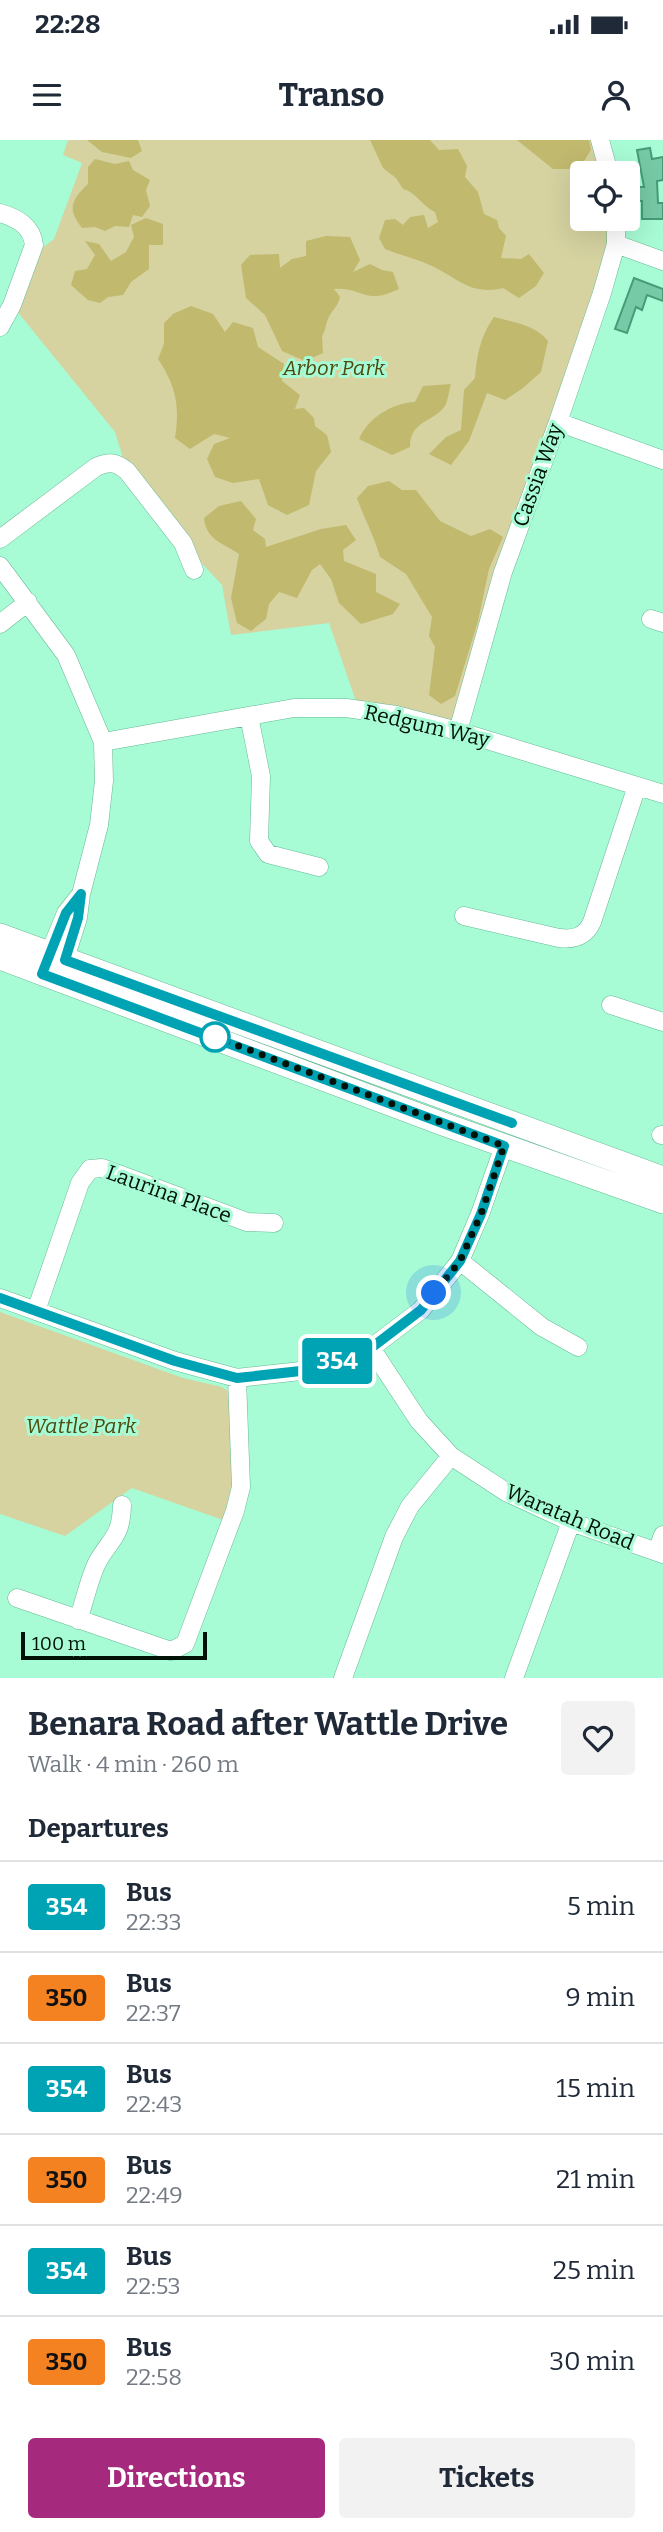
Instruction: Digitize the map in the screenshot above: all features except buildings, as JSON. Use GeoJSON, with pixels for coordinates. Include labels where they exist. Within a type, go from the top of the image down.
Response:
{"type":"FeatureCollection","features":[{"type":"Feature","properties":{"kind":"main road"},"geometry":{"type":"LineString","coordinates":[[0,935],[54,966],[272,1047],[504,1146],[663,1202]]}},
{"type":"Feature","properties":{"kind":"main road"},"geometry":{"type":"LineString","coordinates":[[0,958],[54,966]]}},
{"type":"Feature","properties":{"kind":"main road"},"geometry":{"type":"LineString","coordinates":[[272,1047],[512,1123],[663,1178]]}},
{"type":"Feature","properties":{"kind":"main road"},"geometry":{"type":"LineString","coordinates":[[504,1146],[512,1123]]}},
{"type":"Feature","properties":{"kind":"street"},"geometry":{"type":"LineString","coordinates":[[600,140],[606,161]]}},
{"type":"Feature","properties":{"kind":"street"},"geometry":{"type":"LineString","coordinates":[[0,212],[27,226],[33,235],[34,244],[12,304],[0,327]]}},
{"type":"Feature","properties":{"kind":"street","name":"Cassia Way"},"geometry":{"type":"LineString","coordinates":[[458,731],[503,572],[602,293],[616,244],[615,231]]}},
{"type":"Feature","properties":{"kind":"street"},"geometry":{"type":"LineString","coordinates":[[616,244],[663,261]]}},
{"type":"Feature","properties":{"kind":"street"},"geometry":{"type":"LineString","coordinates":[[558,422],[663,460]]}},
{"type":"Feature","properties":{"kind":"street"},"geometry":{"type":"LineString","coordinates":[[0,539],[96,467],[108,461],[119,464],[127,471],[183,543],[194,570]]}},
{"type":"Feature","properties":{"kind":"street"},"geometry":{"type":"LineString","coordinates":[[0,566],[66,655],[103,742],[104,780],[96,839],[81,894],[66,913],[54,966]]}},
{"type":"Feature","properties":{"kind":"street"},"geometry":{"type":"LineString","coordinates":[[0,624],[28,602]]}},
{"type":"Feature","properties":{"kind":"street","name":"Redgum Way"},"geometry":{"type":"LineString","coordinates":[[103,742],[294,708],[346,708],[396,715],[458,731],[663,794]]}},
{"type":"Feature","properties":{"kind":"street"},"geometry":{"type":"LineString","coordinates":[[249,716],[261,776],[259,841],[268,854],[319,867]]}},
{"type":"Feature","properties":{"kind":"street"},"geometry":{"type":"LineString","coordinates":[[464,916],[559,938],[570,940],[579,937],[588,930],[592,922],[637,786]]}},
{"type":"Feature","properties":{"kind":"street"},"geometry":{"type":"LineString","coordinates":[[611,1005],[663,1022]]}},
{"type":"Feature","properties":{"kind":"street"},"geometry":{"type":"LineString","coordinates":[[0,1297],[175,1361],[237,1378],[319,1369],[371,1348],[421,1310],[460,1261],[481,1214],[504,1146]]}},
{"type":"Feature","properties":{"kind":"street","name":"Laurina Place"},"geometry":{"type":"LineString","coordinates":[[36,1311],[80,1183],[90,1169],[102,1168],[247,1222],[274,1223]]}},
{"type":"Feature","properties":{"kind":"street"},"geometry":{"type":"LineString","coordinates":[[460,1261],[542,1327],[578,1347]]}},
{"type":"Feature","properties":{"kind":"street","name":"Waratah Road"},"geometry":{"type":"LineString","coordinates":[[371,1348],[419,1421],[451,1456],[506,1492],[571,1522],[661,1547]]}},
{"type":"Feature","properties":{"kind":"street"},"geometry":{"type":"LineString","coordinates":[[17,1598],[171,1651],[186,1644],[235,1511],[240,1487],[237,1378]]}},
{"type":"Feature","properties":{"kind":"street"},"geometry":{"type":"LineString","coordinates":[[343,1678],[394,1537],[410,1506],[451,1456]]}},
{"type":"Feature","properties":{"kind":"street"},"geometry":{"type":"LineString","coordinates":[[78,1620],[98,1562],[117,1534],[121,1523],[121,1505]]}},
{"type":"Feature","properties":{"kind":"street"},"geometry":{"type":"LineString","coordinates":[[514,1678],[571,1522]]}},
{"type":"Feature","properties":{"kind":"green space","name":"Arbor Park"},"geometry":{"type":"Polygon","coordinates":[[[68,140],[600,140],[606,161],[570,161],[570,231],[614,231],[458,731],[359,710],[329,623],[231,635],[222,585],[183,543],[127,471],[115,432],[12,305],[31,257],[54,239],[82,163],[63,155],[68,140]]]}},
{"type":"Feature","properties":{"kind":"green space","name":"Wattle Park"},"geometry":{"type":"Polygon","coordinates":[[[0,1312],[183,1378],[222,1387],[232,1394],[232,1484],[223,1520],[132,1488],[65,1536],[0,1514],[0,1312]]]}},
{"type":"Feature","properties":{"kind":"shaded area"},"geometry":{"type":"Polygon","coordinates":[[[87,140],[138,140],[142,151],[131,158],[102,152],[87,140]]]}},
{"type":"Feature","properties":{"kind":"shaded area"},"geometry":{"type":"Polygon","coordinates":[[[370,140],[430,140],[439,150],[458,149],[467,166],[465,177],[478,192],[484,214],[497,220],[499,228],[506,236],[501,258],[521,259],[529,254],[544,273],[536,286],[519,298],[503,288],[473,288],[432,266],[385,249],[379,238],[385,220],[395,219],[403,225],[410,217],[424,215],[428,228],[438,222],[435,212],[403,189],[396,178],[383,168],[370,140]]]}},
{"type":"Feature","properties":{"kind":"shaded area"},"geometry":{"type":"Polygon","coordinates":[[[517,140],[589,140],[591,150],[584,161],[570,161],[570,169],[553,169],[517,140]]]}},
{"type":"Feature","properties":{"kind":"shaded area"},"geometry":{"type":"Polygon","coordinates":[[[95,159],[115,164],[129,161],[133,170],[150,180],[146,190],[150,206],[142,217],[133,215],[129,227],[115,226],[105,231],[95,227],[82,228],[74,215],[73,205],[88,184],[88,167],[95,159]]]}},
{"type":"Feature","properties":{"kind":"shaded area"},"geometry":{"type":"Polygon","coordinates":[[[146,218],[163,224],[163,245],[149,245],[149,269],[131,282],[123,295],[108,297],[100,303],[88,300],[71,285],[75,271],[87,269],[95,255],[85,241],[99,244],[111,261],[126,252],[134,237],[131,225],[146,218]]]}},
{"type":"Feature","properties":{"kind":"shaded area"},"geometry":{"type":"Polygon","coordinates":[[[326,236],[350,237],[360,260],[353,272],[370,264],[393,272],[399,289],[371,296],[334,289],[340,297],[322,336],[323,353],[305,361],[282,351],[265,315],[246,298],[241,265],[250,255],[279,254],[280,268],[292,259],[306,256],[306,241],[326,236]]]}},
{"type":"Feature","properties":{"kind":"shaded area"},"geometry":{"type":"Polygon","coordinates":[[[191,306],[213,314],[225,332],[233,322],[253,328],[258,347],[284,364],[282,381],[300,395],[295,409],[304,408],[314,418],[315,426],[327,435],[331,452],[316,471],[309,505],[287,515],[268,505],[259,479],[233,483],[215,477],[207,459],[214,444],[230,438],[214,434],[190,449],[175,438],[177,406],[173,387],[158,359],[164,344],[164,323],[173,314],[191,306]]]}},
{"type":"Feature","properties":{"kind":"shaded area"},"geometry":{"type":"Polygon","coordinates":[[[494,317],[531,328],[548,341],[541,372],[505,400],[487,393],[469,441],[451,465],[429,454],[446,437],[461,430],[464,390],[475,378],[480,346],[494,317]]]}},
{"type":"Feature","properties":{"kind":"shaded area"},"geometry":{"type":"Polygon","coordinates":[[[451,384],[445,406],[418,427],[411,438],[410,447],[392,455],[359,439],[368,424],[382,413],[398,405],[415,402],[423,386],[451,384]]]}},
{"type":"Feature","properties":{"kind":"shaded area"},"geometry":{"type":"Polygon","coordinates":[[[389,481],[402,490],[416,490],[440,521],[471,536],[490,529],[503,537],[489,569],[478,621],[455,696],[441,704],[429,695],[435,647],[429,636],[432,617],[406,574],[380,557],[357,498],[368,486],[389,481]]]}},
{"type":"Feature","properties":{"kind":"shaded area"},"geometry":{"type":"Polygon","coordinates":[[[241,501],[256,519],[253,530],[265,539],[266,547],[321,529],[346,525],[356,540],[343,550],[344,561],[376,574],[376,592],[400,604],[393,614],[361,624],[339,603],[331,579],[320,564],[312,570],[297,598],[279,592],[269,604],[266,619],[251,631],[237,623],[231,598],[239,554],[212,536],[204,518],[219,506],[241,501]]]}},
{"type":"Feature","properties":{"kind":"bus line","name":"354"},"geometry":{"type":"LineString","coordinates":[[0,1298],[175,1361],[237,1378],[319,1369],[371,1348],[421,1310],[460,1261],[481,1214],[504,1146],[42,974],[66,913],[81,894],[78,918],[65,960],[512,1123]]}},
{"type":"Feature","properties":{"kind":"route"},"geometry":{"type":"LineString","coordinates":[[215,1037],[504,1146],[481,1214],[460,1261],[434,1293]]}}]}
